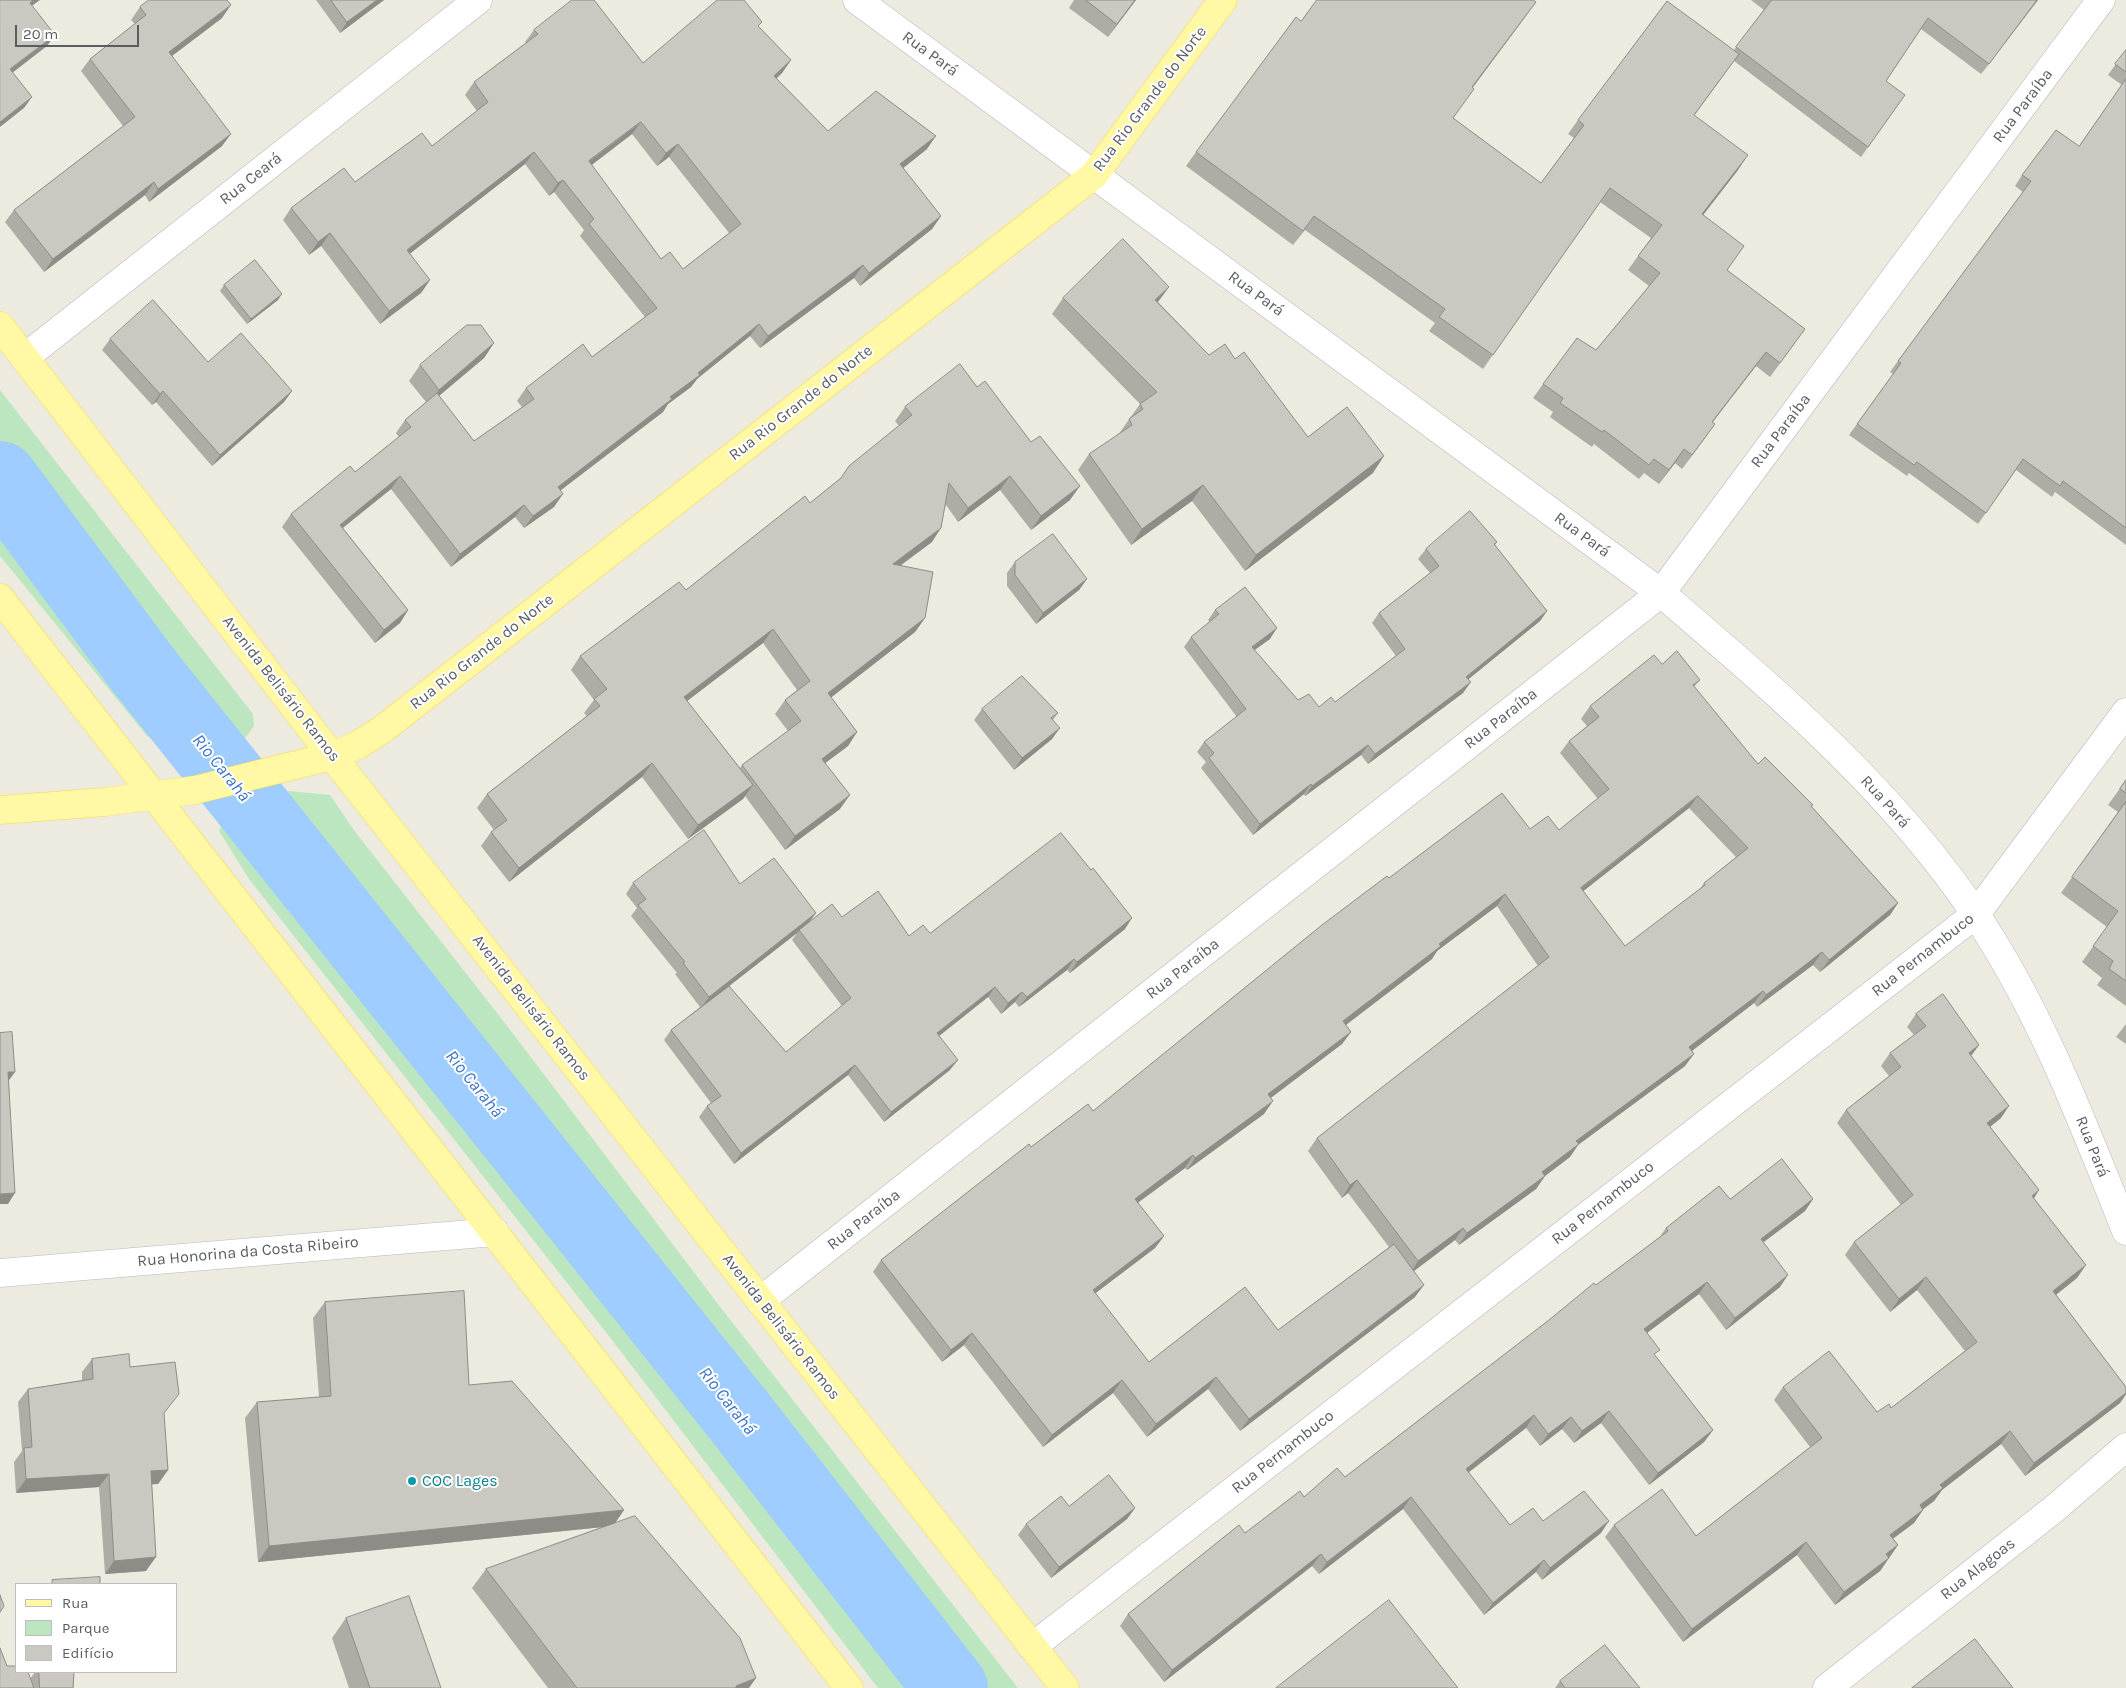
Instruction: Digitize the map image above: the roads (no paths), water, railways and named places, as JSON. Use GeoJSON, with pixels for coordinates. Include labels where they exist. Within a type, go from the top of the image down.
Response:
{"type":"FeatureCollection","features":[{"type":"Feature","properties":{"kind":"main road","name":"Rua Rio Grande do Norte"},"geometry":{"type":"LineString","coordinates":[[0,810],[156,797],[195,790],[332,756],[358,745],[383,729],[1094,174],[1223,0]]}},
{"type":"Feature","properties":{"kind":"main road","name":"Avenida Belisário Ramos"},"geometry":{"type":"LineString","coordinates":[[0,326],[332,756],[1065,1688]]}},
{"type":"Feature","properties":{"kind":"main road"},"geometry":{"type":"LineString","coordinates":[[0,598],[496,1232],[849,1688]]}},
{"type":"Feature","properties":{"kind":"street","name":"Rua Ceará"},"geometry":{"type":"LineString","coordinates":[[24,358],[478,0]]}},
{"type":"Feature","properties":{"kind":"street","name":"Rua Pará"},"geometry":{"type":"LineString","coordinates":[[857,0],[1661,593],[1766,683],[1851,765],[1921,841],[1976,914],[2015,980],[2058,1066],[2126,1231]]}},
{"type":"Feature","properties":{"kind":"street","name":"Rua Paraíba"},"geometry":{"type":"LineString","coordinates":[[760,1301],[1661,593],[2101,0]]}},
{"type":"Feature","properties":{"kind":"street","name":"Rua Pernambuco"},"geometry":{"type":"LineString","coordinates":[[1032,1646],[1976,914],[2126,712]]}},
{"type":"Feature","properties":{"kind":"street","name":"Rua Honorina da Costa Ribeiro"},"geometry":{"type":"LineString","coordinates":[[0,1273],[496,1232]]}},
{"type":"Feature","properties":{"kind":"street","name":"Rua Alagoas"},"geometry":{"type":"LineString","coordinates":[[1827,1688],[2054,1509],[2126,1447]]}},
{"type":"Feature","properties":{"kind":"waterway","name":"Rio Carahá"},"geometry":{"type":"LineString","coordinates":[[0,478],[144,671],[739,1416],[951,1688]]}},
{"type":"Feature","properties":{"kind":"place","name":"COC Lages"},"geometry":{"type":"Point","coordinates":[412,1481]}}]}
